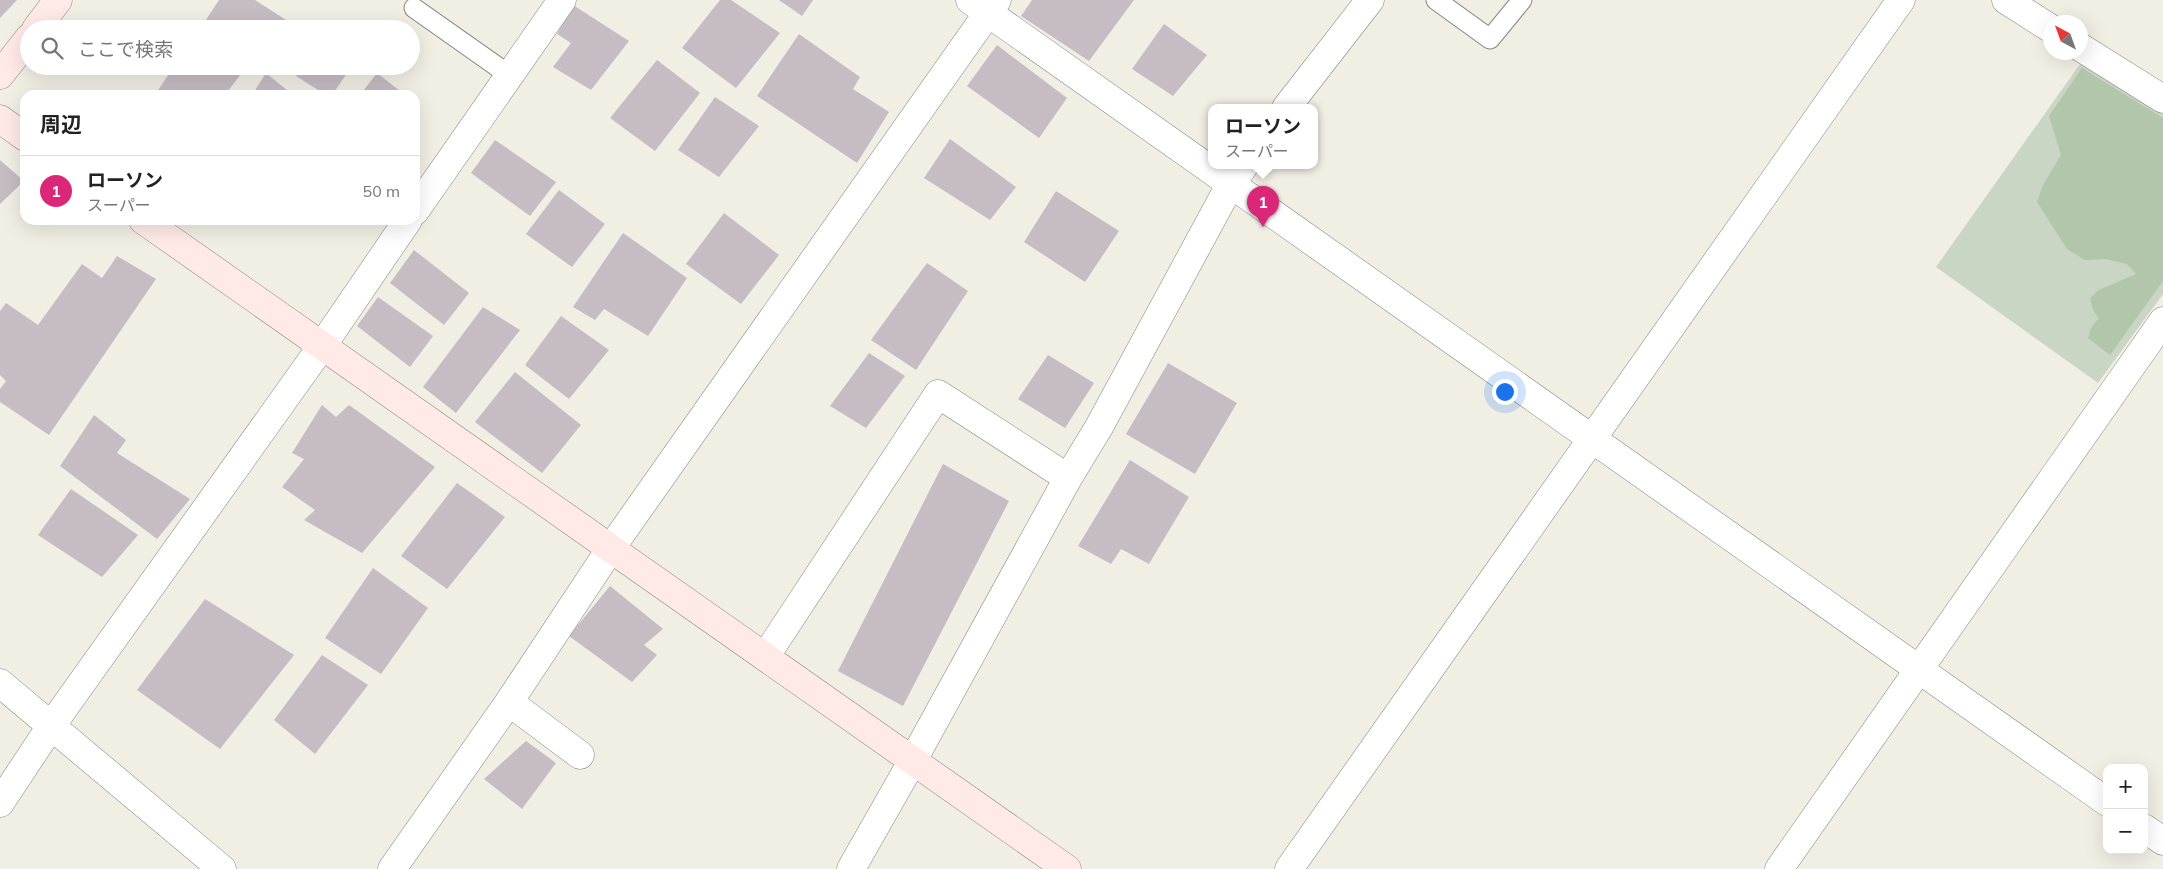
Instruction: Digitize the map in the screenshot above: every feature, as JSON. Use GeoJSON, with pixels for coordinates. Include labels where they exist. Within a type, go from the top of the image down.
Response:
{"type":"FeatureCollection","features":[{"type":"Feature","properties":{"kind":"street"},"geometry":{"type":"LineString","coordinates":[[43,20],[58,0]]}},
{"type":"Feature","properties":{"kind":"street"},"geometry":{"type":"LineString","coordinates":[[420,203],[562,0]]}},
{"type":"Feature","properties":{"kind":"street"},"geometry":{"type":"LineString","coordinates":[[1289,104],[1370,0]]}},
{"type":"Feature","properties":{"kind":"street"},"geometry":{"type":"LineString","coordinates":[[1289,869],[1901,0]]}},
{"type":"Feature","properties":{"kind":"street"},"geometry":{"type":"LineString","coordinates":[[2006,0],[2043,24]]}},
{"type":"Feature","properties":{"kind":"street"},"geometry":{"type":"LineString","coordinates":[[392,869],[509,702],[611,548],[985,4],[1208,155]]}},
{"type":"Feature","properties":{"kind":"street"},"geometry":{"type":"LineString","coordinates":[[0,75],[20,49]]}},
{"type":"Feature","properties":{"kind":"street"},"geometry":{"type":"LineString","coordinates":[[2088,52],[2163,99]]}},
{"type":"Feature","properties":{"kind":"street"},"geometry":{"type":"LineString","coordinates":[[0,119],[20,133]]}},
{"type":"Feature","properties":{"kind":"street"},"geometry":{"type":"LineString","coordinates":[[850,869],[913,760],[1068,478],[1099,427],[1237,175],[1593,438],[2103,799]]}},
{"type":"Feature","properties":{"kind":"street"},"geometry":{"type":"LineString","coordinates":[[150,225],[1068,869]]}},
{"type":"Feature","properties":{"kind":"street"},"geometry":{"type":"LineString","coordinates":[[0,803],[51,726],[322,346],[405,225]]}},
{"type":"Feature","properties":{"kind":"street"},"geometry":{"type":"LineString","coordinates":[[1779,869],[2163,321]]}},
{"type":"Feature","properties":{"kind":"street"},"geometry":{"type":"LineString","coordinates":[[765,657],[938,394],[1068,478]]}},
{"type":"Feature","properties":{"kind":"street"},"geometry":{"type":"LineString","coordinates":[[0,683],[222,869]]}},
{"type":"Feature","properties":{"kind":"street"},"geometry":{"type":"LineString","coordinates":[[509,702],[580,755]]}},
{"type":"Feature","properties":{"kind":"street"},"geometry":{"type":"LineString","coordinates":[[2148,831],[2163,841]]}},
{"type":"Feature","properties":{"kind":"lane"},"geometry":{"type":"LineString","coordinates":[[1436,0],[1490,39],[1522,0]]}},
{"type":"Feature","properties":{"kind":"lane"},"geometry":{"type":"LineString","coordinates":[[414,8],[509,75]]}},
{"type":"Feature","properties":{"kind":"green space"},"geometry":{"type":"Polygon","coordinates":[[[2080,64],[2163,114],[2163,294],[2098,383],[1936,267],[2080,64]]]}},
{"type":"Feature","properties":{"kind":"green space"},"geometry":{"type":"Polygon","coordinates":[[[2082,68],[2163,118],[2163,281],[2110,355],[2088,338],[2091,328],[2099,318],[2093,310],[2090,298],[2099,290],[2136,274],[2127,264],[2106,259],[2085,260],[2067,249],[2037,202],[2043,185],[2061,155],[2049,116],[2082,68]]]}},
{"type":"Feature","properties":{"kind":"building"},"geometry":{"type":"Polygon","coordinates":[[[0,0],[17,0],[0,18],[0,0]]]}},
{"type":"Feature","properties":{"kind":"building"},"geometry":{"type":"Polygon","coordinates":[[[219,0],[255,0],[286,20],[206,20],[219,0]]]}},
{"type":"Feature","properties":{"kind":"building"},"geometry":{"type":"Polygon","coordinates":[[[720,0],[731,0],[780,33],[736,88],[682,48],[720,0]]]}},
{"type":"Feature","properties":{"kind":"building"},"geometry":{"type":"Polygon","coordinates":[[[779,0],[813,0],[802,16],[779,0]]]}},
{"type":"Feature","properties":{"kind":"building"},"geometry":{"type":"Polygon","coordinates":[[[1032,0],[1134,0],[1089,61],[1021,16],[1032,0]]]}},
{"type":"Feature","properties":{"kind":"building"},"geometry":{"type":"Polygon","coordinates":[[[573,5],[629,41],[591,90],[553,67],[571,43],[557,34],[573,5]]]}},
{"type":"Feature","properties":{"kind":"building"},"geometry":{"type":"Polygon","coordinates":[[[1164,24],[1207,55],[1173,96],[1132,69],[1164,24]]]}},
{"type":"Feature","properties":{"kind":"building"},"geometry":{"type":"Polygon","coordinates":[[[799,34],[860,77],[853,89],[889,112],[857,163],[757,96],[799,34]]]}},
{"type":"Feature","properties":{"kind":"building"},"geometry":{"type":"Polygon","coordinates":[[[997,45],[1067,98],[1039,138],[967,86],[997,45]]]}},
{"type":"Feature","properties":{"kind":"building"},"geometry":{"type":"Polygon","coordinates":[[[657,60],[700,93],[655,151],[610,118],[657,60]]]}},
{"type":"Feature","properties":{"kind":"building"},"geometry":{"type":"Polygon","coordinates":[[[168,75],[240,75],[229,90],[158,90],[168,75]]]}},
{"type":"Feature","properties":{"kind":"building"},"geometry":{"type":"Polygon","coordinates":[[[265,75],[268,75],[287,90],[255,90],[265,75]]]}},
{"type":"Feature","properties":{"kind":"building"},"geometry":{"type":"Polygon","coordinates":[[[346,75],[335,90],[318,90],[296,76],[346,75]]]}},
{"type":"Feature","properties":{"kind":"building"},"geometry":{"type":"Polygon","coordinates":[[[375,75],[380,75],[399,90],[364,90],[375,75]]]}},
{"type":"Feature","properties":{"kind":"building"},"geometry":{"type":"Polygon","coordinates":[[[715,97],[759,126],[719,177],[678,150],[715,97]]]}},
{"type":"Feature","properties":{"kind":"building"},"geometry":{"type":"Polygon","coordinates":[[[950,139],[1016,187],[990,220],[924,178],[950,139]]]}},
{"type":"Feature","properties":{"kind":"building"},"geometry":{"type":"Polygon","coordinates":[[[495,140],[556,182],[530,216],[471,173],[495,140]]]}},
{"type":"Feature","properties":{"kind":"building"},"geometry":{"type":"Polygon","coordinates":[[[0,160],[20,178],[20,185],[0,204],[0,160]]]}},
{"type":"Feature","properties":{"kind":"building"},"geometry":{"type":"Polygon","coordinates":[[[559,190],[605,224],[572,267],[526,234],[559,190]]]}},
{"type":"Feature","properties":{"kind":"building"},"geometry":{"type":"Polygon","coordinates":[[[1056,191],[1119,231],[1085,282],[1024,242],[1056,191]]]}},
{"type":"Feature","properties":{"kind":"building"},"geometry":{"type":"Polygon","coordinates":[[[724,213],[779,255],[741,304],[686,264],[724,213]]]}},
{"type":"Feature","properties":{"kind":"building"},"geometry":{"type":"Polygon","coordinates":[[[623,233],[687,278],[648,336],[604,309],[595,320],[573,307],[623,233]]]}},
{"type":"Feature","properties":{"kind":"building"},"geometry":{"type":"Polygon","coordinates":[[[414,250],[469,293],[444,325],[390,283],[414,250]]]}},
{"type":"Feature","properties":{"kind":"building"},"geometry":{"type":"Polygon","coordinates":[[[117,256],[156,279],[49,435],[0,402],[0,389],[6,381],[0,375],[0,311],[6,303],[38,325],[82,264],[102,278],[117,256]]]}},
{"type":"Feature","properties":{"kind":"building"},"geometry":{"type":"Polygon","coordinates":[[[927,263],[968,291],[916,370],[871,340],[927,263]]]}},
{"type":"Feature","properties":{"kind":"building"},"geometry":{"type":"Polygon","coordinates":[[[378,297],[433,336],[410,367],[357,326],[378,297]]]}},
{"type":"Feature","properties":{"kind":"building"},"geometry":{"type":"Polygon","coordinates":[[[483,307],[520,330],[456,413],[423,387],[483,307]]]}},
{"type":"Feature","properties":{"kind":"building"},"geometry":{"type":"Polygon","coordinates":[[[561,316],[609,350],[569,399],[525,365],[561,316]]]}},
{"type":"Feature","properties":{"kind":"building"},"geometry":{"type":"Polygon","coordinates":[[[869,353],[905,376],[866,428],[830,406],[869,353]]]}},
{"type":"Feature","properties":{"kind":"building"},"geometry":{"type":"Polygon","coordinates":[[[1048,355],[1094,383],[1065,428],[1018,399],[1048,355]]]}},
{"type":"Feature","properties":{"kind":"building"},"geometry":{"type":"Polygon","coordinates":[[[1168,363],[1237,403],[1195,474],[1126,434],[1168,363]]]}},
{"type":"Feature","properties":{"kind":"building"},"geometry":{"type":"Polygon","coordinates":[[[515,372],[581,425],[542,473],[475,422],[515,372]]]}},
{"type":"Feature","properties":{"kind":"building"},"geometry":{"type":"Polygon","coordinates":[[[322,405],[336,417],[349,405],[435,467],[362,553],[304,520],[315,510],[282,487],[304,459],[292,453],[322,405]]]}},
{"type":"Feature","properties":{"kind":"building"},"geometry":{"type":"Polygon","coordinates":[[[94,415],[126,440],[117,453],[190,499],[157,539],[60,466],[94,415]]]}},
{"type":"Feature","properties":{"kind":"building"},"geometry":{"type":"Polygon","coordinates":[[[1130,460],[1189,497],[1149,564],[1121,549],[1111,564],[1078,546],[1130,460]]]}},
{"type":"Feature","properties":{"kind":"building"},"geometry":{"type":"Polygon","coordinates":[[[943,464],[1009,501],[903,706],[838,671],[943,464]]]}},
{"type":"Feature","properties":{"kind":"building"},"geometry":{"type":"Polygon","coordinates":[[[457,483],[505,517],[447,589],[401,556],[457,483]]]}},
{"type":"Feature","properties":{"kind":"building"},"geometry":{"type":"Polygon","coordinates":[[[71,489],[138,535],[102,577],[38,535],[71,489]]]}},
{"type":"Feature","properties":{"kind":"building"},"geometry":{"type":"Polygon","coordinates":[[[373,568],[428,608],[381,674],[325,638],[373,568]]]}},
{"type":"Feature","properties":{"kind":"building"},"geometry":{"type":"Polygon","coordinates":[[[610,586],[663,629],[644,645],[657,655],[632,682],[569,636],[610,586]]]}},
{"type":"Feature","properties":{"kind":"building"},"geometry":{"type":"Polygon","coordinates":[[[205,599],[294,655],[220,749],[137,690],[205,599]]]}},
{"type":"Feature","properties":{"kind":"building"},"geometry":{"type":"Polygon","coordinates":[[[322,655],[368,685],[315,754],[274,720],[322,655]]]}},
{"type":"Feature","properties":{"kind":"building"},"geometry":{"type":"Polygon","coordinates":[[[526,741],[556,763],[522,809],[484,779],[526,741]]]}},
{"type":"Feature","properties":{"kind":"place","name":"ローソン"},"geometry":{"type":"Point","coordinates":[1263,227]}}]}
